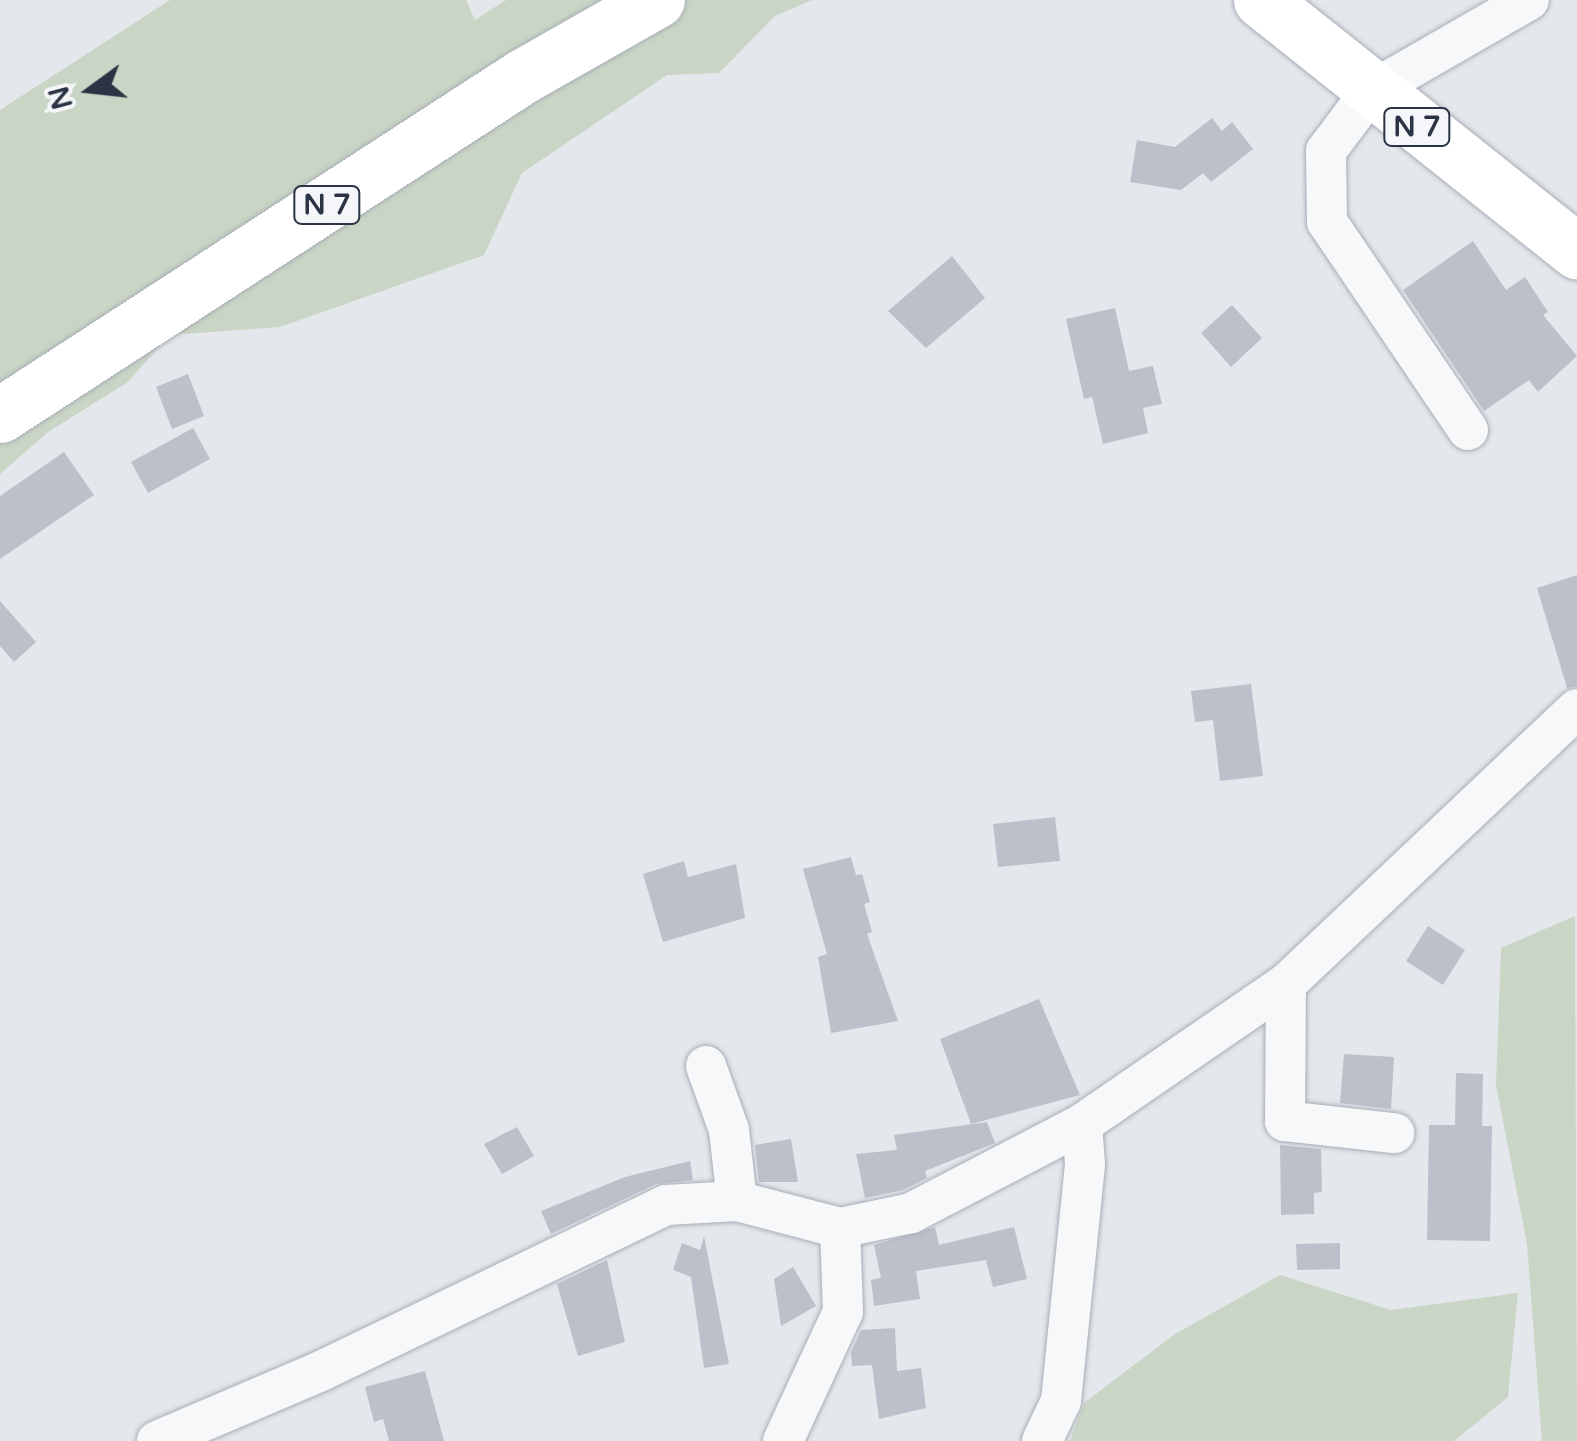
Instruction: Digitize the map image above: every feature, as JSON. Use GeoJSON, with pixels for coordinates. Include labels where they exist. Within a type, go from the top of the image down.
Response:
{"type":"FeatureCollection","features":[{"type":"Feature","properties":{"kind":"main road","name":"N 7"},"geometry":{"type":"LineString","coordinates":[[0,415],[522,76],[657,0]]}},
{"type":"Feature","properties":{"kind":"main road","name":"N 7"},"geometry":{"type":"LineString","coordinates":[[1260,0],[1577,251]]}},
{"type":"Feature","properties":{"kind":"street"},"geometry":{"type":"LineString","coordinates":[[1468,430],[1327,222],[1326,151],[1371,91],[1530,0]]}},
{"type":"Feature","properties":{"kind":"street"},"geometry":{"type":"LineString","coordinates":[[157,1441],[320,1371],[666,1205],[737,1201],[840,1228],[910,1213],[1082,1124],[1286,984],[1577,709]]}},
{"type":"Feature","properties":{"kind":"street"},"geometry":{"type":"LineString","coordinates":[[1286,984],[1285,1121],[1394,1132]]}},
{"type":"Feature","properties":{"kind":"street"},"geometry":{"type":"LineString","coordinates":[[706,1066],[729,1130],[737,1201]]}},
{"type":"Feature","properties":{"kind":"street"},"geometry":{"type":"LineString","coordinates":[[1042,1441],[1061,1400],[1086,1164],[1082,1124]]}},
{"type":"Feature","properties":{"kind":"street"},"geometry":{"type":"LineString","coordinates":[[782,1441],[843,1312],[840,1228]]}},
{"type":"Feature","properties":{"kind":"green space"},"geometry":{"type":"Polygon","coordinates":[[[170,0],[466,0],[475,20],[506,0],[812,0],[775,16],[719,73],[667,75],[522,173],[484,255],[280,327],[169,335],[128,382],[48,432],[0,474],[0,110],[170,0]]]}},
{"type":"Feature","properties":{"kind":"green space"},"geometry":{"type":"Polygon","coordinates":[[[1575,916],[1577,1441],[1542,1441],[1527,1244],[1496,1085],[1501,948],[1575,916]]]}},
{"type":"Feature","properties":{"kind":"green space"},"geometry":{"type":"Polygon","coordinates":[[[1280,1275],[1391,1310],[1518,1293],[1508,1397],[1454,1441],[1070,1441],[1084,1403],[1175,1334],[1280,1275]]]}},
{"type":"Feature","properties":{"kind":"building"},"geometry":{"type":"Polygon","coordinates":[[[1212,118],[1222,131],[1232,122],[1253,149],[1211,182],[1203,173],[1181,190],[1130,182],[1137,140],[1175,147],[1212,118]]]}},
{"type":"Feature","properties":{"kind":"building"},"geometry":{"type":"Polygon","coordinates":[[[1473,241],[1506,290],[1525,277],[1548,312],[1543,315],[1577,356],[1538,392],[1529,380],[1484,411],[1403,290],[1473,241]]]}},
{"type":"Feature","properties":{"kind":"building"},"geometry":{"type":"Polygon","coordinates":[[[952,256],[985,298],[926,348],[888,311],[952,256]]]}},
{"type":"Feature","properties":{"kind":"building"},"geometry":{"type":"Polygon","coordinates":[[[1232,305],[1262,338],[1231,367],[1201,333],[1232,305]]]}},
{"type":"Feature","properties":{"kind":"building"},"geometry":{"type":"Polygon","coordinates":[[[1115,308],[1129,371],[1153,366],[1162,404],[1143,408],[1148,433],[1103,444],[1092,397],[1084,399],[1066,319],[1115,308]]]}},
{"type":"Feature","properties":{"kind":"building"},"geometry":{"type":"Polygon","coordinates":[[[188,374],[204,416],[172,429],[156,387],[188,374]]]}},
{"type":"Feature","properties":{"kind":"building"},"geometry":{"type":"Polygon","coordinates":[[[193,428],[210,459],[148,493],[131,462],[193,428]]]}},
{"type":"Feature","properties":{"kind":"building"},"geometry":{"type":"Polygon","coordinates":[[[64,452],[94,495],[0,559],[0,496],[64,452]]]}},
{"type":"Feature","properties":{"kind":"building"},"geometry":{"type":"Polygon","coordinates":[[[1577,575],[1577,686],[1567,688],[1537,588],[1577,575]]]}},
{"type":"Feature","properties":{"kind":"building"},"geometry":{"type":"Polygon","coordinates":[[[0,601],[36,642],[14,662],[0,646],[0,601]]]}},
{"type":"Feature","properties":{"kind":"building"},"geometry":{"type":"Polygon","coordinates":[[[1251,684],[1263,776],[1220,781],[1213,720],[1195,722],[1191,691],[1251,684]]]}},
{"type":"Feature","properties":{"kind":"building"},"geometry":{"type":"Polygon","coordinates":[[[1055,817],[1060,861],[998,867],[993,824],[1055,817]]]}},
{"type":"Feature","properties":{"kind":"building"},"geometry":{"type":"Polygon","coordinates":[[[851,857],[856,875],[862,874],[870,902],[864,904],[872,932],[867,934],[898,1021],[831,1033],[818,957],[827,954],[803,869],[851,857]]]}},
{"type":"Feature","properties":{"kind":"building"},"geometry":{"type":"Polygon","coordinates":[[[684,861],[688,877],[736,864],[745,918],[663,942],[643,874],[684,861]]]}},
{"type":"Feature","properties":{"kind":"building"},"geometry":{"type":"Polygon","coordinates":[[[1428,926],[1465,950],[1443,985],[1406,961],[1428,926]]]}},
{"type":"Feature","properties":{"kind":"building"},"geometry":{"type":"Polygon","coordinates":[[[1039,999],[1080,1095],[971,1124],[940,1039],[1039,999]]]}},
{"type":"Feature","properties":{"kind":"building"},"geometry":{"type":"Polygon","coordinates":[[[1344,1054],[1394,1057],[1391,1109],[1340,1103],[1344,1054]]]}},
{"type":"Feature","properties":{"kind":"building"},"geometry":{"type":"Polygon","coordinates":[[[1456,1073],[1483,1074],[1482,1126],[1492,1126],[1490,1241],[1427,1240],[1429,1125],[1455,1125],[1456,1073]]]}},
{"type":"Feature","properties":{"kind":"building"},"geometry":{"type":"Polygon","coordinates":[[[987,1122],[995,1143],[925,1171],[927,1178],[903,1190],[865,1198],[856,1154],[897,1150],[894,1135],[987,1122]]]}},
{"type":"Feature","properties":{"kind":"building"},"geometry":{"type":"Polygon","coordinates":[[[517,1127],[534,1156],[502,1174],[484,1144],[517,1127]]]}},
{"type":"Feature","properties":{"kind":"building"},"geometry":{"type":"Polygon","coordinates":[[[791,1139],[798,1182],[759,1182],[755,1145],[791,1139]]]}},
{"type":"Feature","properties":{"kind":"building"},"geometry":{"type":"Polygon","coordinates":[[[1280,1145],[1321,1149],[1322,1192],[1314,1193],[1314,1214],[1281,1215],[1280,1145]]]}},
{"type":"Feature","properties":{"kind":"building"},"geometry":{"type":"Polygon","coordinates":[[[690,1161],[693,1180],[656,1184],[551,1234],[541,1211],[625,1177],[690,1161]]]}},
{"type":"Feature","properties":{"kind":"building"},"geometry":{"type":"Polygon","coordinates":[[[935,1227],[939,1245],[1014,1227],[1027,1279],[993,1287],[986,1260],[916,1271],[920,1299],[874,1306],[871,1280],[881,1278],[874,1245],[935,1227]]]}},
{"type":"Feature","properties":{"kind":"building"},"geometry":{"type":"Polygon","coordinates":[[[704,1236],[729,1364],[704,1368],[691,1277],[673,1270],[682,1243],[700,1250],[704,1236]]]}},
{"type":"Feature","properties":{"kind":"building"},"geometry":{"type":"Polygon","coordinates":[[[1340,1243],[1340,1269],[1297,1270],[1296,1244],[1340,1243]]]}},
{"type":"Feature","properties":{"kind":"building"},"geometry":{"type":"Polygon","coordinates":[[[607,1260],[625,1342],[578,1356],[557,1284],[607,1260]]]}},
{"type":"Feature","properties":{"kind":"building"},"geometry":{"type":"Polygon","coordinates":[[[793,1267],[816,1306],[781,1326],[774,1279],[793,1267]]]}},
{"type":"Feature","properties":{"kind":"building"},"geometry":{"type":"Polygon","coordinates":[[[895,1328],[897,1371],[921,1368],[926,1408],[879,1419],[872,1365],[852,1366],[851,1352],[861,1330],[895,1328]]]}},
{"type":"Feature","properties":{"kind":"building"},"geometry":{"type":"Polygon","coordinates":[[[425,1371],[444,1441],[389,1441],[383,1419],[374,1422],[365,1387],[425,1371]]]}}]}
